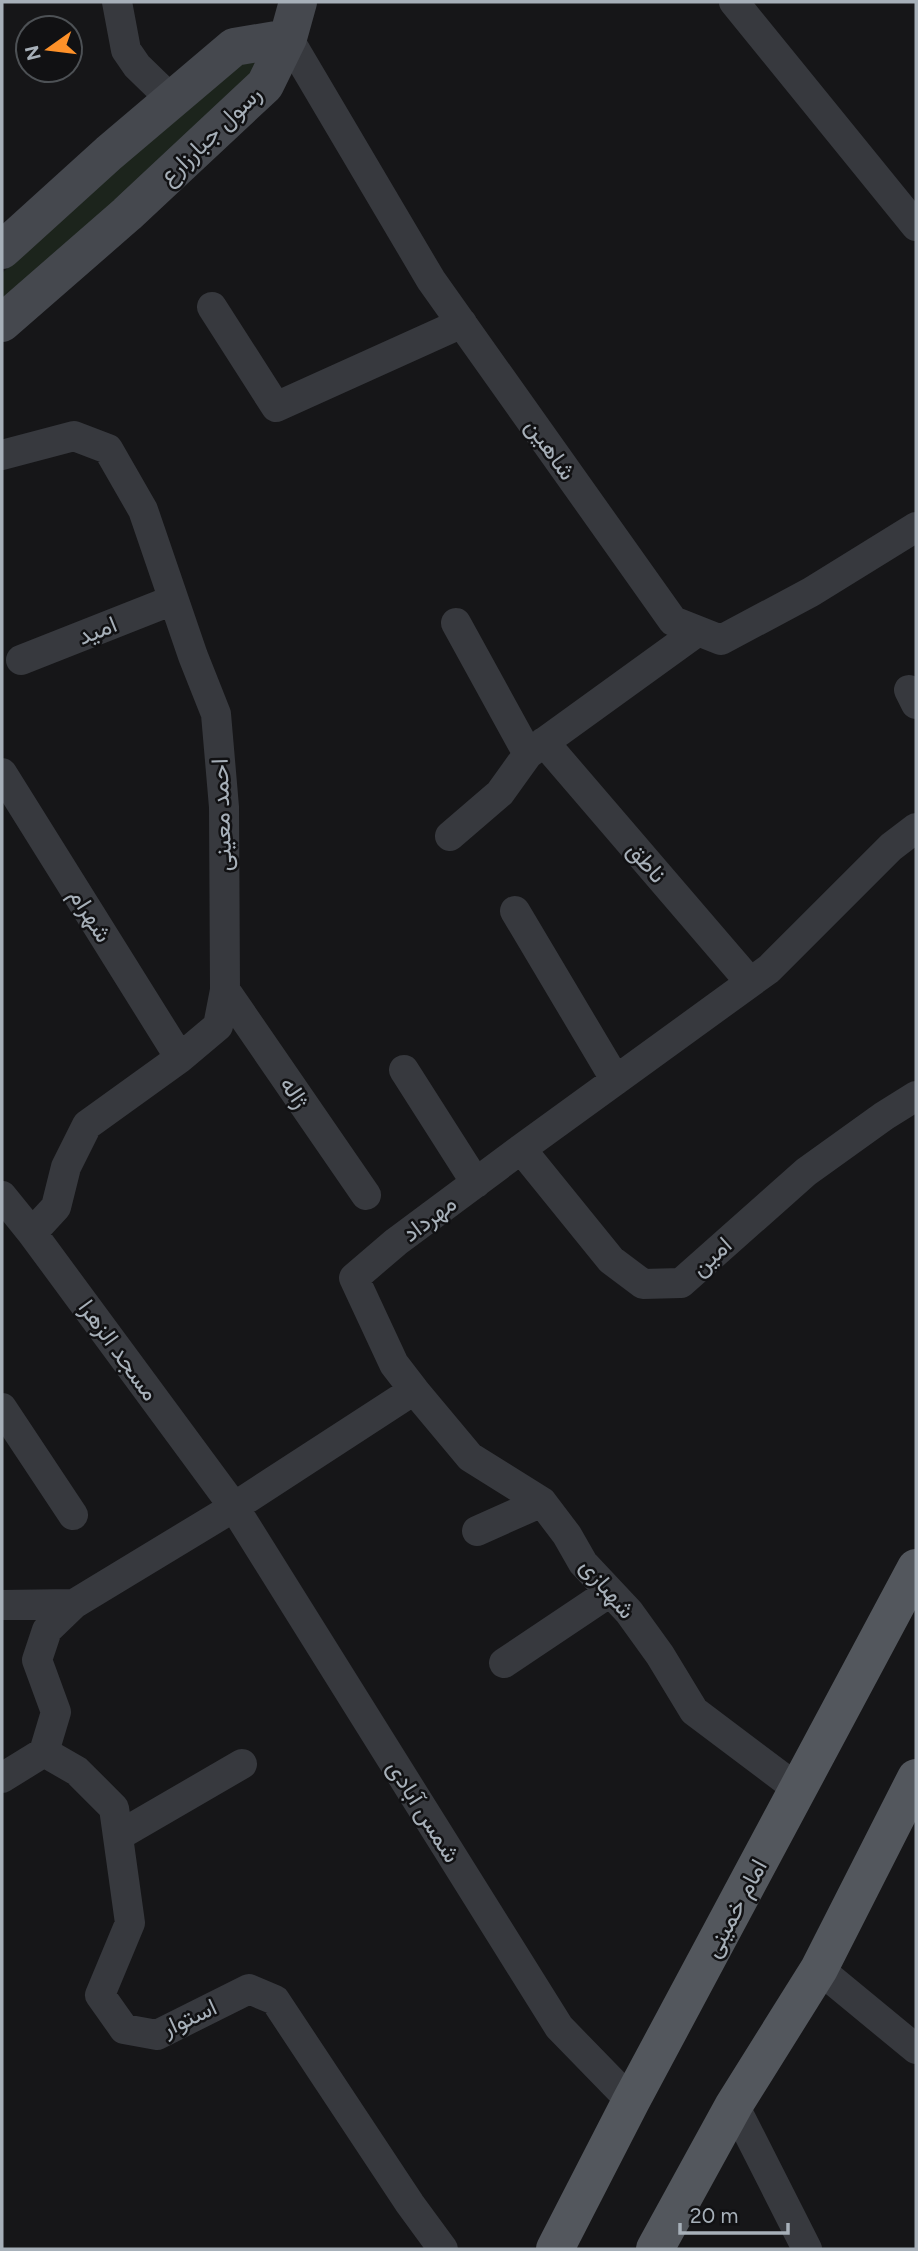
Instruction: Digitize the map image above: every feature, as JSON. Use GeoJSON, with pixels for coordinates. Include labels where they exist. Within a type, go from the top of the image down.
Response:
{"type":"FeatureCollection","features":[{"type":"Feature","properties":{"kind":"main road","name":"امام خمینی"},"geometry":{"type":"LineString","coordinates":[[555,2249],[631,2101],[916,1568]]}},
{"type":"Feature","properties":{"kind":"main road"},"geometry":{"type":"LineString","coordinates":[[655,2249],[734,2105],[819,1969],[916,1778]]}},
{"type":"Feature","properties":{"kind":"street"},"geometry":{"type":"LineString","coordinates":[[117,2],[127,50],[137,66],[173,101]]}},
{"type":"Feature","properties":{"kind":"street"},"geometry":{"type":"LineString","coordinates":[[288,38],[298,2]]}},
{"type":"Feature","properties":{"kind":"street"},"geometry":{"type":"LineString","coordinates":[[734,2],[916,226]]}},
{"type":"Feature","properties":{"kind":"street","name":"رسول جبارزارع"},"geometry":{"type":"LineString","coordinates":[[2,249],[109,153],[234,47],[288,38]]}},
{"type":"Feature","properties":{"kind":"street","name":"رسول جبارزارع"},"geometry":{"type":"LineString","coordinates":[[2,323],[127,214],[265,85],[288,38]]}},
{"type":"Feature","properties":{"kind":"street","name":"شاهین"},"geometry":{"type":"LineString","coordinates":[[288,38],[431,280],[673,621],[721,640],[811,592],[916,527]]}},
{"type":"Feature","properties":{"kind":"street"},"geometry":{"type":"LineString","coordinates":[[212,307],[276,407],[462,323]]}},
{"type":"Feature","properties":{"kind":"street","name":"احمد معینی"},"geometry":{"type":"LineString","coordinates":[[2,455],[74,436],[108,449],[143,510],[216,714],[224,807],[225,989],[218,1026],[180,1058],[87,1125],[66,1167],[56,1207],[32,1233]]}},
{"type":"Feature","properties":{"kind":"street","name":"امید"},"geometry":{"type":"LineString","coordinates":[[21,660],[173,600]]}},
{"type":"Feature","properties":{"kind":"street","name":"ناطق"},"geometry":{"type":"LineString","coordinates":[[456,623],[536,748],[750,982]]}},
{"type":"Feature","properties":{"kind":"street"},"geometry":{"type":"LineString","coordinates":[[450,836],[500,793],[536,748],[698,631]]}},
{"type":"Feature","properties":{"kind":"street","name":"شهرام"},"geometry":{"type":"LineString","coordinates":[[2,773],[180,1058]]}},
{"type":"Feature","properties":{"kind":"street","name":"مهرداد"},"geometry":{"type":"LineString","coordinates":[[414,1390],[394,1364],[354,1278],[396,1242],[615,1079],[769,969],[891,847],[916,828]]}},
{"type":"Feature","properties":{"kind":"street"},"geometry":{"type":"LineString","coordinates":[[515,911],[615,1079]]}},
{"type":"Feature","properties":{"kind":"street","name":"ژاله"},"geometry":{"type":"LineString","coordinates":[[225,989],[366,1195]]}},
{"type":"Feature","properties":{"kind":"street"},"geometry":{"type":"LineString","coordinates":[[404,1070],[477,1183]]}},
{"type":"Feature","properties":{"kind":"street","name":"امین"},"geometry":{"type":"LineString","coordinates":[[521,1149],[611,1260],[643,1284],[681,1283],[806,1172],[884,1115],[916,1096]]}},
{"type":"Feature","properties":{"kind":"street","name":"مسجد الزهرا"},"geometry":{"type":"LineString","coordinates":[[2,1196],[234,1507]]}},
{"type":"Feature","properties":{"kind":"street"},"geometry":{"type":"LineString","coordinates":[[2,1778],[44,1752],[56,1713],[37,1660],[47,1630],[74,1604],[234,1507],[414,1390]]}},
{"type":"Feature","properties":{"kind":"street","name":"شهبازی"},"geometry":{"type":"LineString","coordinates":[[414,1390],[470,1457],[542,1502],[568,1535],[583,1563],[629,1612],[694,1710],[799,1790]]}},
{"type":"Feature","properties":{"kind":"street"},"geometry":{"type":"LineString","coordinates":[[2,1408],[73,1515]]}},
{"type":"Feature","properties":{"kind":"street"},"geometry":{"type":"LineString","coordinates":[[477,1531],[542,1502]]}},
{"type":"Feature","properties":{"kind":"street","name":"شمس آبادی"},"geometry":{"type":"LineString","coordinates":[[234,1507],[559,2027],[631,2101]]}},
{"type":"Feature","properties":{"kind":"street"},"geometry":{"type":"LineString","coordinates":[[504,1663],[610,1592]]}},
{"type":"Feature","properties":{"kind":"street"},"geometry":{"type":"LineString","coordinates":[[2,1605],[74,1604]]}},
{"type":"Feature","properties":{"kind":"street","name":"استوار"},"geometry":{"type":"LineString","coordinates":[[44,1752],[77,1771],[114,1808],[130,1923],[100,1995],[124,2029],[157,2035],[249,1989],[275,2000],[410,2204],[443,2249]]}},
{"type":"Feature","properties":{"kind":"street"},"geometry":{"type":"LineString","coordinates":[[118,1836],[242,1763]]}},
{"type":"Feature","properties":{"kind":"street"},"geometry":{"type":"LineString","coordinates":[[819,1969],[916,2049]]}},
{"type":"Feature","properties":{"kind":"street"},"geometry":{"type":"LineString","coordinates":[[734,2105],[807,2249]]}},
{"type":"Feature","properties":{"kind":"shaded area"},"geometry":{"type":"Polygon","coordinates":[[[267,54],[254,78],[2,305],[2,273],[238,60],[267,54]]]}}]}
